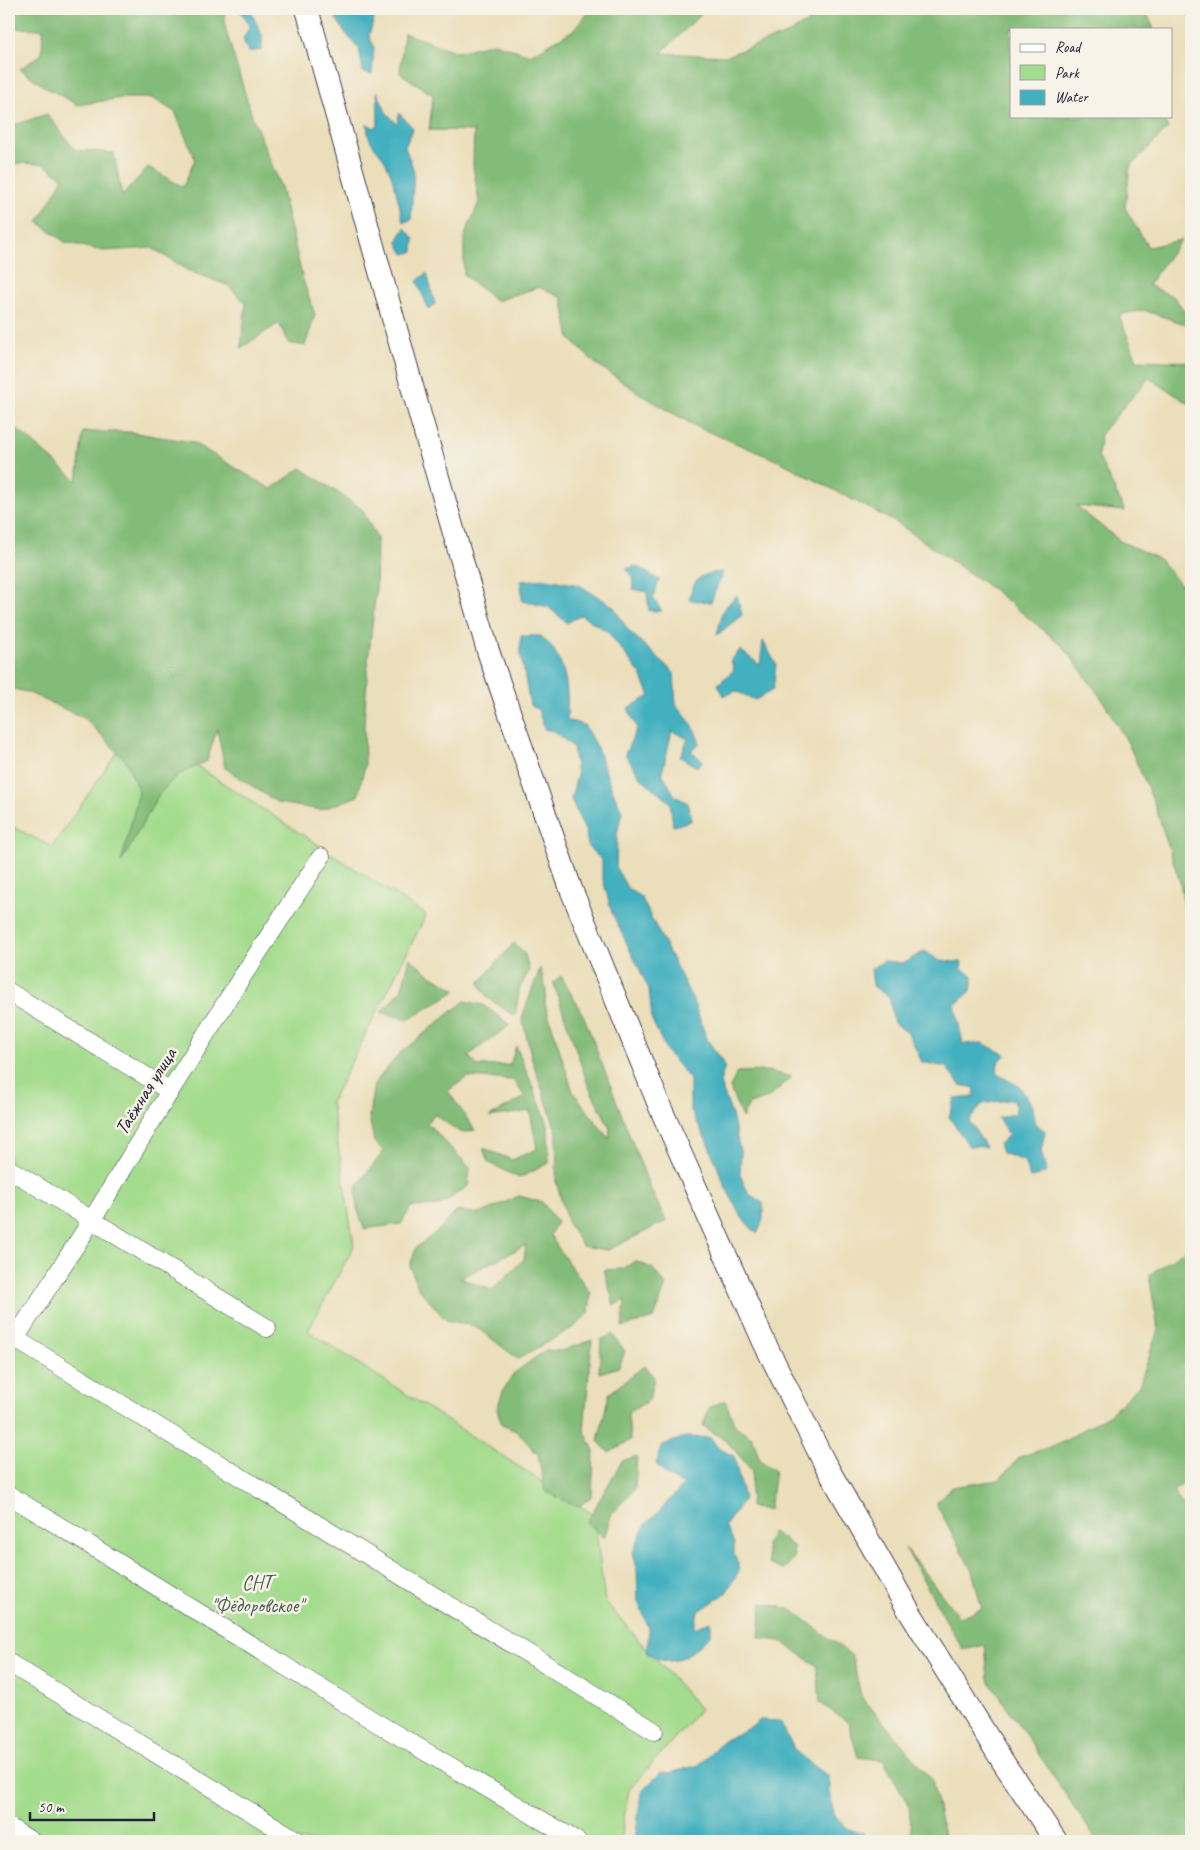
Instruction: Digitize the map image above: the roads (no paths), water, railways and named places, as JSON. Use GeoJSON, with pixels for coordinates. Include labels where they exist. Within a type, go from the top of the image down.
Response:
{"type":"FeatureCollection","features":[{"type":"Feature","properties":{"kind":"main road"},"geometry":{"type":"LineString","coordinates":[[307,9],[422,423],[488,651],[571,888],[649,1080],[764,1342],[824,1462],[909,1610],[1006,1766],[1056,1841]]}},
{"type":"Feature","properties":{"kind":"street","name":"Таёжная улица"},"geometry":{"type":"LineString","coordinates":[[11,1341],[92,1220],[170,1092],[321,857]]}},
{"type":"Feature","properties":{"kind":"street"},"geometry":{"type":"LineString","coordinates":[[9,992],[170,1092]]}},
{"type":"Feature","properties":{"kind":"street"},"geometry":{"type":"LineString","coordinates":[[9,1169],[267,1328]]}},
{"type":"Feature","properties":{"kind":"street"},"geometry":{"type":"LineString","coordinates":[[11,1341],[654,1731]]}},
{"type":"Feature","properties":{"kind":"street"},"geometry":{"type":"LineString","coordinates":[[9,1496],[377,1723],[577,1841]]}},
{"type":"Feature","properties":{"kind":"street"},"geometry":{"type":"LineString","coordinates":[[9,1663],[298,1841]]}},
{"type":"Feature","properties":{"kind":"street"},"geometry":{"type":"LineString","coordinates":[[9,1827],[32,1841]]}},
{"type":"Feature","properties":{"kind":"water"},"geometry":{"type":"Polygon","coordinates":[[[239,9],[252,9],[252,14],[262,35],[262,50],[248,52],[243,39],[250,26],[239,9]]]}},
{"type":"Feature","properties":{"kind":"water"},"geometry":{"type":"Polygon","coordinates":[[[334,9],[370,9],[374,19],[369,35],[374,48],[372,74],[363,72],[359,48],[347,35],[335,17],[334,9]]]}},
{"type":"Feature","properties":{"kind":"water"},"geometry":{"type":"Polygon","coordinates":[[[377,91],[386,112],[397,124],[399,113],[413,128],[405,147],[414,171],[411,220],[403,222],[390,172],[384,159],[369,138],[367,124],[375,128],[378,124],[377,91]]]}},
{"type":"Feature","properties":{"kind":"water"},"geometry":{"type":"Polygon","coordinates":[[[405,228],[414,239],[413,252],[404,254],[397,241],[405,228]]]}},
{"type":"Feature","properties":{"kind":"water"},"geometry":{"type":"Polygon","coordinates":[[[427,273],[435,304],[429,310],[417,281],[427,273]]]}},
{"type":"Feature","properties":{"kind":"water"},"geometry":{"type":"Polygon","coordinates":[[[636,566],[659,580],[653,598],[662,611],[649,611],[647,592],[633,589],[632,576],[626,569],[636,566]]]}},
{"type":"Feature","properties":{"kind":"water"},"geometry":{"type":"Polygon","coordinates":[[[723,572],[711,602],[689,600],[693,586],[699,578],[723,572]]]}},
{"type":"Feature","properties":{"kind":"water"},"geometry":{"type":"Polygon","coordinates":[[[547,579],[579,585],[613,606],[628,630],[674,673],[676,704],[693,726],[700,743],[691,751],[703,761],[697,767],[680,757],[688,739],[672,731],[662,773],[675,796],[688,803],[691,821],[673,826],[670,802],[641,778],[625,754],[637,728],[628,708],[650,696],[641,675],[608,632],[581,615],[567,623],[548,607],[522,601],[521,581],[547,579]]]}},
{"type":"Feature","properties":{"kind":"water"},"geometry":{"type":"Polygon","coordinates":[[[737,595],[742,615],[717,635],[723,610],[737,595]]]}},
{"type":"Feature","properties":{"kind":"water"},"geometry":{"type":"Polygon","coordinates":[[[521,636],[541,636],[553,649],[560,661],[565,677],[567,720],[584,725],[597,748],[622,811],[617,835],[616,868],[628,889],[641,897],[692,998],[707,1039],[725,1066],[720,1083],[732,1115],[741,1155],[740,1175],[749,1194],[763,1203],[763,1219],[757,1234],[742,1218],[726,1188],[709,1146],[690,1109],[690,1079],[667,1052],[652,1020],[649,989],[612,913],[602,876],[602,860],[588,847],[586,833],[571,799],[577,775],[573,747],[553,731],[544,729],[538,709],[530,705],[520,651],[521,636]]]}},
{"type":"Feature","properties":{"kind":"water"},"geometry":{"type":"Polygon","coordinates":[[[763,641],[776,664],[773,690],[755,700],[736,691],[724,696],[718,684],[734,670],[731,660],[740,650],[760,665],[763,641]]]}},
{"type":"Feature","properties":{"kind":"water"},"geometry":{"type":"Polygon","coordinates":[[[925,951],[940,961],[962,962],[961,969],[973,976],[971,991],[955,1005],[963,1044],[982,1043],[1006,1055],[998,1062],[997,1074],[1019,1086],[1033,1106],[1035,1123],[1045,1131],[1041,1151],[1047,1172],[1030,1178],[1024,1161],[1002,1153],[999,1144],[1009,1135],[998,1118],[1016,1113],[1014,1099],[982,1104],[969,1121],[986,1147],[969,1146],[949,1117],[955,1099],[974,1097],[975,1088],[960,1085],[946,1067],[922,1062],[908,1033],[894,1023],[889,997],[873,986],[871,969],[884,961],[904,963],[925,951]]]}},
{"type":"Feature","properties":{"kind":"water"},"geometry":{"type":"Polygon","coordinates":[[[685,1437],[711,1438],[718,1448],[734,1456],[744,1499],[725,1526],[734,1543],[734,1554],[740,1569],[726,1593],[698,1612],[694,1628],[711,1622],[711,1635],[682,1658],[668,1661],[647,1653],[649,1628],[638,1602],[637,1569],[633,1552],[644,1527],[684,1485],[667,1476],[656,1464],[663,1445],[685,1437]]]}},
{"type":"Feature","properties":{"kind":"water"},"geometry":{"type":"Polygon","coordinates":[[[760,1720],[780,1721],[795,1751],[829,1777],[833,1813],[846,1828],[863,1834],[867,1841],[635,1841],[641,1792],[660,1773],[670,1773],[699,1765],[722,1741],[750,1728],[760,1720]]]}},
{"type":"Feature","properties":{"kind":"park label","name":"СНТ \"Фёдоровское\""},"geometry":{"type":"Point","coordinates":[257,1594]}}]}
